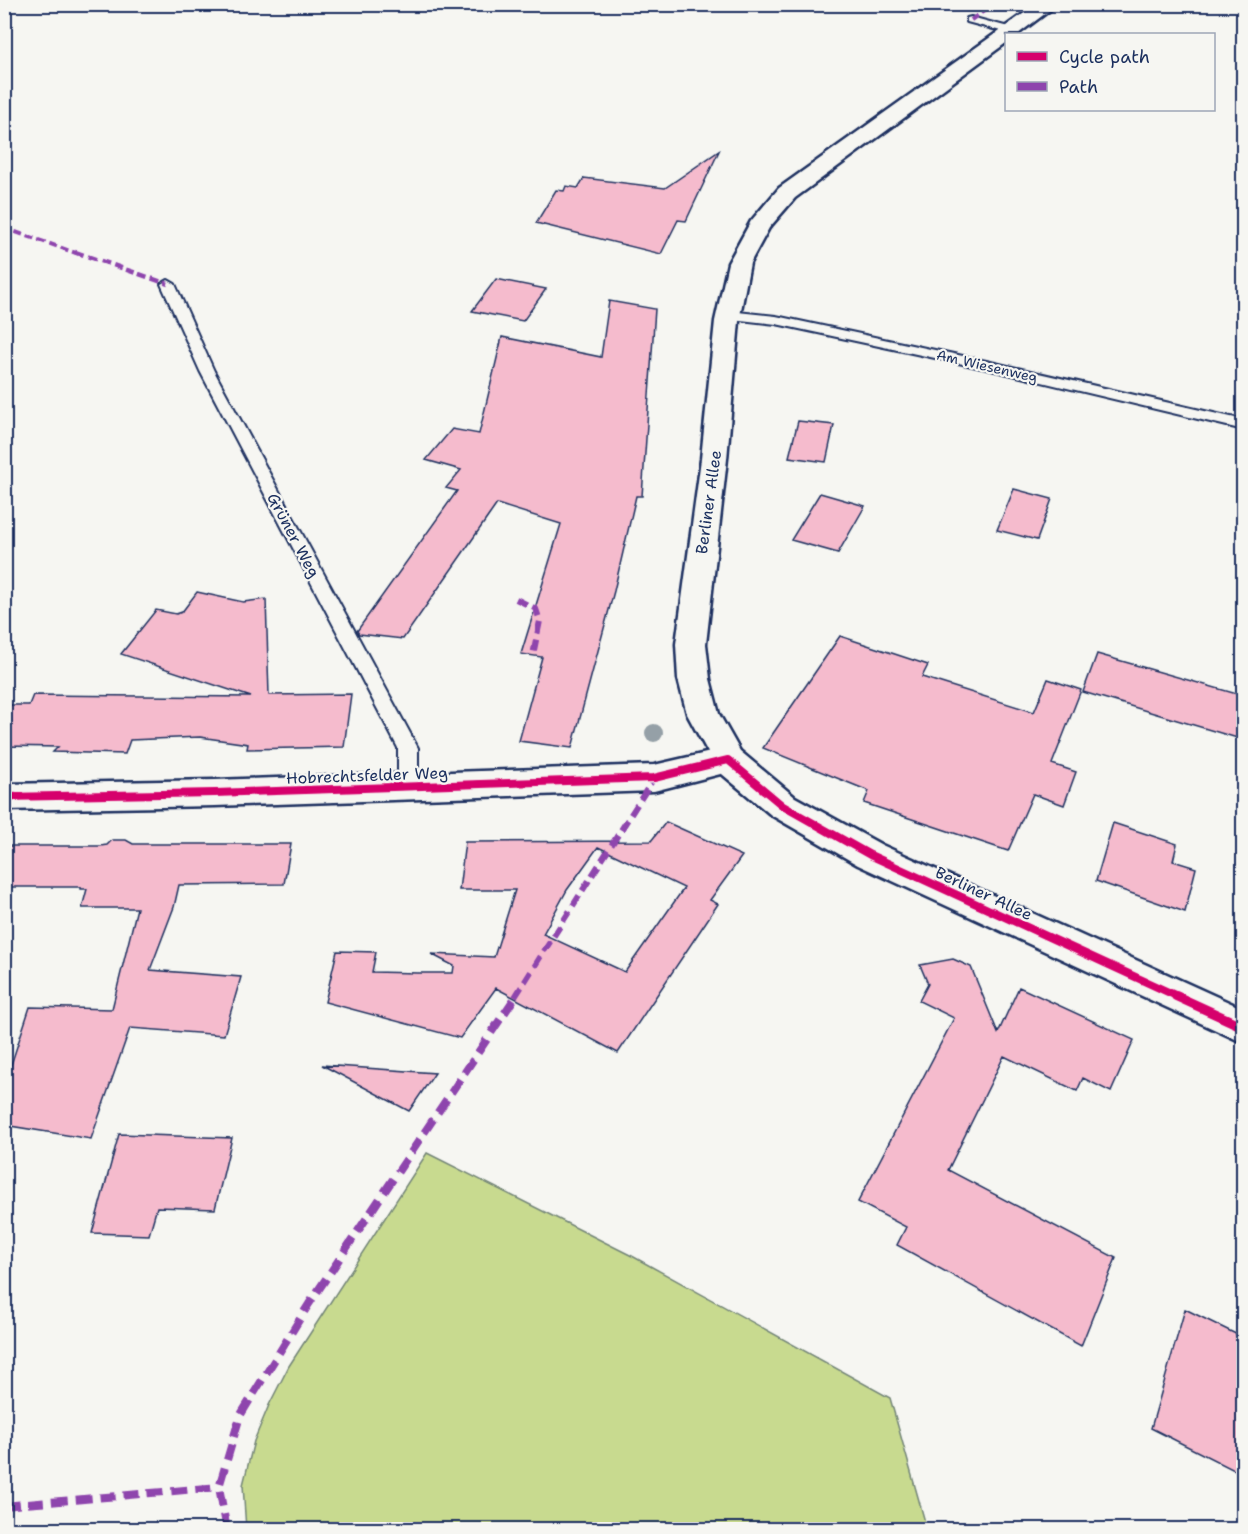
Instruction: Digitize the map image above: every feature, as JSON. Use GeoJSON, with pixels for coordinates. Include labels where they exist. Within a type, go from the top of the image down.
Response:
{"type":"FeatureCollection","features":[{"type":"Feature","properties":{"kind":"main road","name":"Berliner Allee"},"geometry":{"type":"LineString","coordinates":[[1008,33],[1049,4]]}},
{"type":"Feature","properties":{"kind":"main road","name":"Berliner Allee"},"geometry":{"type":"LineString","coordinates":[[1005,35],[787,193],[759,226],[739,263],[728,315],[714,459],[691,644],[694,679],[703,714],[728,760],[783,806],[870,855],[1244,1027]]}},
{"type":"Feature","properties":{"kind":"main road","name":"Hobrechtsfelder Weg"},"geometry":{"type":"LineString","coordinates":[[4,797],[408,787],[654,778],[728,760]]}},
{"type":"Feature","properties":{"kind":"lane"},"geometry":{"type":"LineString","coordinates":[[971,20],[1008,33]]}},
{"type":"Feature","properties":{"kind":"lane","name":"Grüner Weg"},"geometry":{"type":"LineString","coordinates":[[168,284],[207,371],[408,748],[408,787]]}},
{"type":"Feature","properties":{"kind":"lane","name":"Am Wiesenweg"},"geometry":{"type":"LineString","coordinates":[[728,315],[787,323],[991,366],[1244,425]]}},
{"type":"Feature","properties":{"kind":"green space"},"geometry":{"type":"Polygon","coordinates":[[[427,1153],[632,1256],[890,1398],[927,1529],[246,1529],[243,1485],[254,1441],[269,1405],[289,1366],[427,1153]]]}},
{"type":"Feature","properties":{"kind":"building"},"geometry":{"type":"Polygon","coordinates":[[[719,151],[686,221],[678,220],[661,254],[536,223],[556,190],[564,191],[566,186],[578,188],[584,178],[665,188],[719,151]]]}},
{"type":"Feature","properties":{"kind":"building"},"geometry":{"type":"Polygon","coordinates":[[[496,279],[546,289],[523,321],[472,311],[496,279]]]}},
{"type":"Feature","properties":{"kind":"building"},"geometry":{"type":"Polygon","coordinates":[[[609,301],[655,309],[642,496],[636,496],[614,591],[572,748],[519,741],[542,657],[521,654],[561,524],[497,504],[403,639],[359,634],[357,631],[457,491],[446,488],[461,470],[426,460],[452,429],[479,434],[502,337],[601,357],[609,301]]]}},
{"type":"Feature","properties":{"kind":"building"},"geometry":{"type":"Polygon","coordinates":[[[798,421],[834,425],[826,462],[789,457],[798,421]]]}},
{"type":"Feature","properties":{"kind":"building"},"geometry":{"type":"Polygon","coordinates":[[[1014,489],[1052,499],[1037,540],[997,530],[1014,489]]]}},
{"type":"Feature","properties":{"kind":"building"},"geometry":{"type":"Polygon","coordinates":[[[820,493],[865,506],[838,553],[791,540],[820,493]]]}},
{"type":"Feature","properties":{"kind":"building"},"geometry":{"type":"Polygon","coordinates":[[[197,592],[243,602],[266,599],[269,695],[351,694],[344,747],[247,749],[248,744],[200,737],[130,740],[125,754],[53,752],[58,747],[4,746],[4,705],[29,705],[33,695],[251,697],[121,654],[156,610],[176,614],[182,612],[197,592]]]}},
{"type":"Feature","properties":{"kind":"building"},"geometry":{"type":"Polygon","coordinates":[[[840,636],[928,665],[922,677],[1034,712],[1048,679],[1081,690],[1052,764],[1076,772],[1064,805],[1033,794],[1008,851],[864,803],[869,791],[763,748],[840,636]]]}},
{"type":"Feature","properties":{"kind":"building"},"geometry":{"type":"Polygon","coordinates":[[[1097,654],[1244,696],[1244,740],[1083,692],[1097,654]]]}},
{"type":"Feature","properties":{"kind":"building"},"geometry":{"type":"Polygon","coordinates":[[[666,822],[742,856],[710,900],[718,904],[618,1053],[496,988],[460,1038],[325,1002],[337,951],[376,952],[372,972],[453,973],[454,966],[431,954],[494,957],[515,890],[459,890],[465,842],[651,841],[666,822]],[[598,847],[567,890],[543,934],[625,972],[684,888],[598,847]]]}},
{"type":"Feature","properties":{"kind":"building"},"geometry":{"type":"Polygon","coordinates":[[[1113,823],[1177,844],[1173,861],[1196,868],[1185,912],[1096,881],[1113,823]]]}},
{"type":"Feature","properties":{"kind":"building"},"geometry":{"type":"Polygon","coordinates":[[[112,840],[126,840],[133,844],[291,844],[284,884],[179,885],[174,907],[150,970],[241,977],[224,1035],[130,1028],[91,1139],[4,1125],[4,1086],[30,1007],[112,1009],[137,908],[82,908],[87,889],[81,889],[81,887],[4,887],[4,846],[100,846],[107,845],[112,840]]]}},
{"type":"Feature","properties":{"kind":"building"},"geometry":{"type":"Polygon","coordinates":[[[953,959],[971,967],[998,1033],[1019,987],[1134,1040],[1111,1092],[1083,1078],[1077,1091],[1004,1056],[948,1170],[1116,1258],[1081,1346],[897,1245],[906,1227],[858,1202],[954,1018],[919,1001],[928,984],[920,965],[953,959]]]}},
{"type":"Feature","properties":{"kind":"building"},"geometry":{"type":"Polygon","coordinates":[[[322,1065],[435,1073],[409,1111],[322,1065]]]}},
{"type":"Feature","properties":{"kind":"building"},"geometry":{"type":"Polygon","coordinates":[[[119,1134],[232,1138],[215,1209],[157,1207],[149,1235],[92,1233],[119,1134]]]}},
{"type":"Feature","properties":{"kind":"building"},"geometry":{"type":"Polygon","coordinates":[[[1185,1309],[1244,1338],[1244,1450],[1238,1472],[1151,1428],[1185,1309]]]}},
{"type":"Feature","properties":{"kind":"marked path"},"geometry":{"type":"LineString","coordinates":[[971,20],[994,4]]}},
{"type":"Feature","properties":{"kind":"marked path"},"geometry":{"type":"LineString","coordinates":[[4,228],[168,284]]}},
{"type":"Feature","properties":{"kind":"marked path"},"geometry":{"type":"LineString","coordinates":[[516,599],[536,609],[540,621],[533,655]]}},
{"type":"Feature","properties":{"kind":"marked path"},"geometry":{"type":"LineString","coordinates":[[227,1530],[219,1487],[240,1416],[309,1304],[548,948],[654,778]]}},
{"type":"Feature","properties":{"kind":"marked path"},"geometry":{"type":"LineString","coordinates":[[4,1506],[219,1487]]}},
{"type":"Feature","properties":{"kind":"cycle path"},"geometry":{"type":"LineString","coordinates":[[4,797],[215,793],[654,778],[728,760],[783,806],[870,855],[1244,1027]]}}]}
